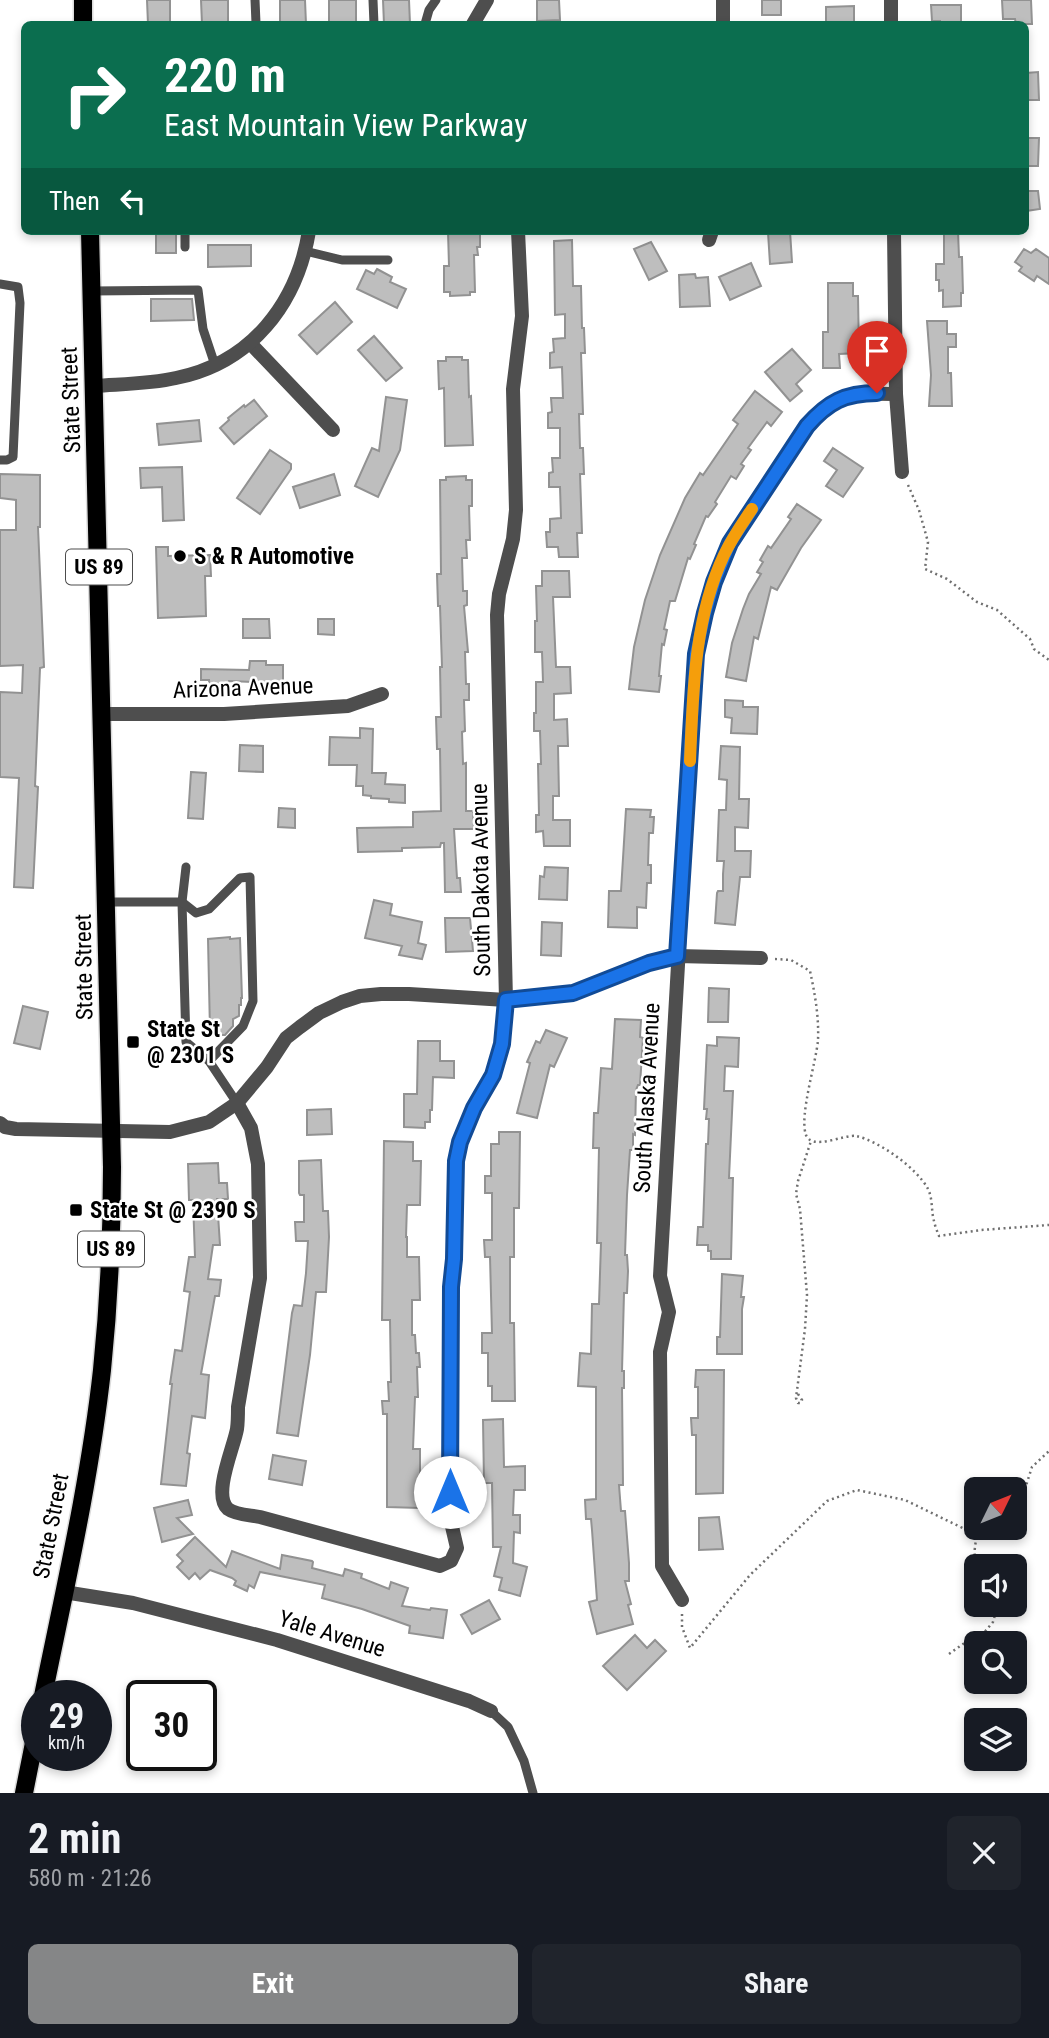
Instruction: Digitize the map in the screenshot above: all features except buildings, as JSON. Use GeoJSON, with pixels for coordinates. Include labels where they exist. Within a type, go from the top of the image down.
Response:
{"type":"FeatureCollection","features":[{"type":"Feature","properties":{"kind":"main road"},"geometry":{"type":"LineString","coordinates":[[83,0],[83,21]]}},
{"type":"Feature","properties":{"kind":"main road","name":"State Street"},"geometry":{"type":"LineString","coordinates":[[46,1680],[92,1440],[102,1372],[112,1227],[103,714],[90,235]]}},
{"type":"Feature","properties":{"kind":"main road"},"geometry":{"type":"LineString","coordinates":[[24,1793],[28,1771]]}},
{"type":"Feature","properties":{"kind":"street"},"geometry":{"type":"LineString","coordinates":[[475,21],[487,0]]}},
{"type":"Feature","properties":{"kind":"street"},"geometry":{"type":"LineString","coordinates":[[723,0],[723,21]]}},
{"type":"Feature","properties":{"kind":"street"},"geometry":{"type":"LineString","coordinates":[[891,0],[891,21]]}},
{"type":"Feature","properties":{"kind":"street"},"geometry":{"type":"LineString","coordinates":[[95,386],[178,378],[228,359],[250,343],[288,295],[299,275],[308,235]]}},
{"type":"Feature","properties":{"kind":"street","name":"South Dakota Avenue"},"geometry":{"type":"LineString","coordinates":[[237,1103],[251,1128],[258,1164],[260,1278],[237,1428],[225,1472],[222,1496],[225,1507],[440,1566],[451,1561],[457,1548],[450,1518],[451,1287],[456,1161],[460,1142],[474,1108],[493,1075],[502,1044],[506,1000],[497,615],[499,594],[513,539],[516,510],[513,389],[523,316],[518,235]]}},
{"type":"Feature","properties":{"kind":"street"},"geometry":{"type":"LineString","coordinates":[[894,235],[896,394],[902,472]]}},
{"type":"Feature","properties":{"kind":"street"},"geometry":{"type":"LineString","coordinates":[[250,343],[333,430]]}},
{"type":"Feature","properties":{"kind":"street","name":"South Alaska Avenue"},"geometry":{"type":"LineString","coordinates":[[682,1600],[662,1566],[660,1352],[669,1312],[660,1276],[696,654],[714,582],[730,543],[807,426],[832,403],[856,394],[896,394]]}},
{"type":"Feature","properties":{"kind":"street","name":"Arizona Avenue"},"geometry":{"type":"LineString","coordinates":[[103,714],[224,715],[348,706],[382,694]]}},
{"type":"Feature","properties":{"kind":"street"},"geometry":{"type":"LineString","coordinates":[[0,1124],[16,1129],[112,1133],[170,1132],[209,1122],[237,1103],[267,1067],[286,1038],[318,1013],[360,996],[381,994],[506,1000],[573,993],[649,963],[677,956],[761,958]]}},
{"type":"Feature","properties":{"kind":"street","name":"Yale Avenue"},"geometry":{"type":"LineString","coordinates":[[64,1592],[133,1603],[277,1640],[469,1700],[491,1711]]}},
{"type":"Feature","properties":{"kind":"lane"},"geometry":{"type":"LineString","coordinates":[[255,0],[256,21]]}},
{"type":"Feature","properties":{"kind":"lane"},"geometry":{"type":"LineString","coordinates":[[373,0],[374,21]]}},
{"type":"Feature","properties":{"kind":"lane"},"geometry":{"type":"LineString","coordinates":[[426,21],[436,0]]}},
{"type":"Feature","properties":{"kind":"lane"},"geometry":{"type":"LineString","coordinates":[[185,235],[185,247]]}},
{"type":"Feature","properties":{"kind":"lane"},"geometry":{"type":"LineString","coordinates":[[306,251],[342,260],[388,260]]}},
{"type":"Feature","properties":{"kind":"lane"},"geometry":{"type":"LineString","coordinates":[[0,284],[18,287],[20,303],[13,457],[0,460]]}},
{"type":"Feature","properties":{"kind":"lane"},"geometry":{"type":"LineString","coordinates":[[92,290],[198,290],[203,329],[215,365]]}},
{"type":"Feature","properties":{"kind":"lane"},"geometry":{"type":"LineString","coordinates":[[186,867],[183,902],[186,1042],[209,1061],[237,1103]]}},
{"type":"Feature","properties":{"kind":"lane"},"geometry":{"type":"LineString","coordinates":[[107,902],[183,902],[196,913],[209,909],[240,878],[250,877],[253,1001],[243,1026],[209,1061]]}},
{"type":"Feature","properties":{"kind":"lane","name":"Yale Avenue"},"geometry":{"type":"LineString","coordinates":[[491,1711],[508,1727],[524,1761],[533,1793]]}},
{"type":"Feature","properties":{"kind":"path"},"geometry":{"type":"LineString","coordinates":[[902,472],[919,510],[928,542],[925,569],[947,579],[977,602],[997,610],[1030,639],[1034,649],[1049,660]]}},
{"type":"Feature","properties":{"kind":"path"},"geometry":{"type":"LineString","coordinates":[[761,958],[791,960],[810,971],[818,1017],[818,1040],[806,1100],[805,1133],[811,1141]]}},
{"type":"Feature","properties":{"kind":"path"},"geometry":{"type":"LineString","coordinates":[[811,1141],[854,1136],[876,1144],[898,1158],[912,1169],[928,1189],[939,1236],[1049,1225]]}},
{"type":"Feature","properties":{"kind":"path"},"geometry":{"type":"LineString","coordinates":[[798,1394],[807,1295],[800,1209],[796,1194],[811,1141]]}},
{"type":"Feature","properties":{"kind":"path"},"geometry":{"type":"LineString","coordinates":[[1027,1483],[1032,1467],[1049,1451]]}},
{"type":"Feature","properties":{"kind":"path"},"geometry":{"type":"LineString","coordinates":[[682,1600],[682,1627],[690,1648],[750,1575],[827,1500],[857,1490],[905,1500],[964,1528]]}},
{"type":"Feature","properties":{"kind":"path"},"geometry":{"type":"LineString","coordinates":[[949,1654],[963,1644],[977,1641],[994,1617]]}},
{"type":"Feature","properties":{"kind":"slow traffic"},"geometry":{"type":"LineString","coordinates":[[690,761],[696,654],[705,613],[723,558],[752,509]]}},
{"type":"Feature","properties":{"kind":"place","name":"S & R Automotive"},"geometry":{"type":"Point","coordinates":[180,556]}},
{"type":"Feature","properties":{"kind":"place","name":"State St @ 2301 S"},"geometry":{"type":"Point","coordinates":[133,1042]}},
{"type":"Feature","properties":{"kind":"place","name":"State St @ 2390 S"},"geometry":{"type":"Point","coordinates":[76,1210]}},
{"type":"Feature","properties":{"kind":"route"},"geometry":{"type":"LineString","coordinates":[[450,1492],[451,1287],[456,1161],[460,1142],[474,1108],[493,1075],[502,1044],[506,1000],[573,993],[649,963],[677,956],[696,654],[714,582],[730,543],[807,426],[820,412],[846,396],[877,393]]}}]}
